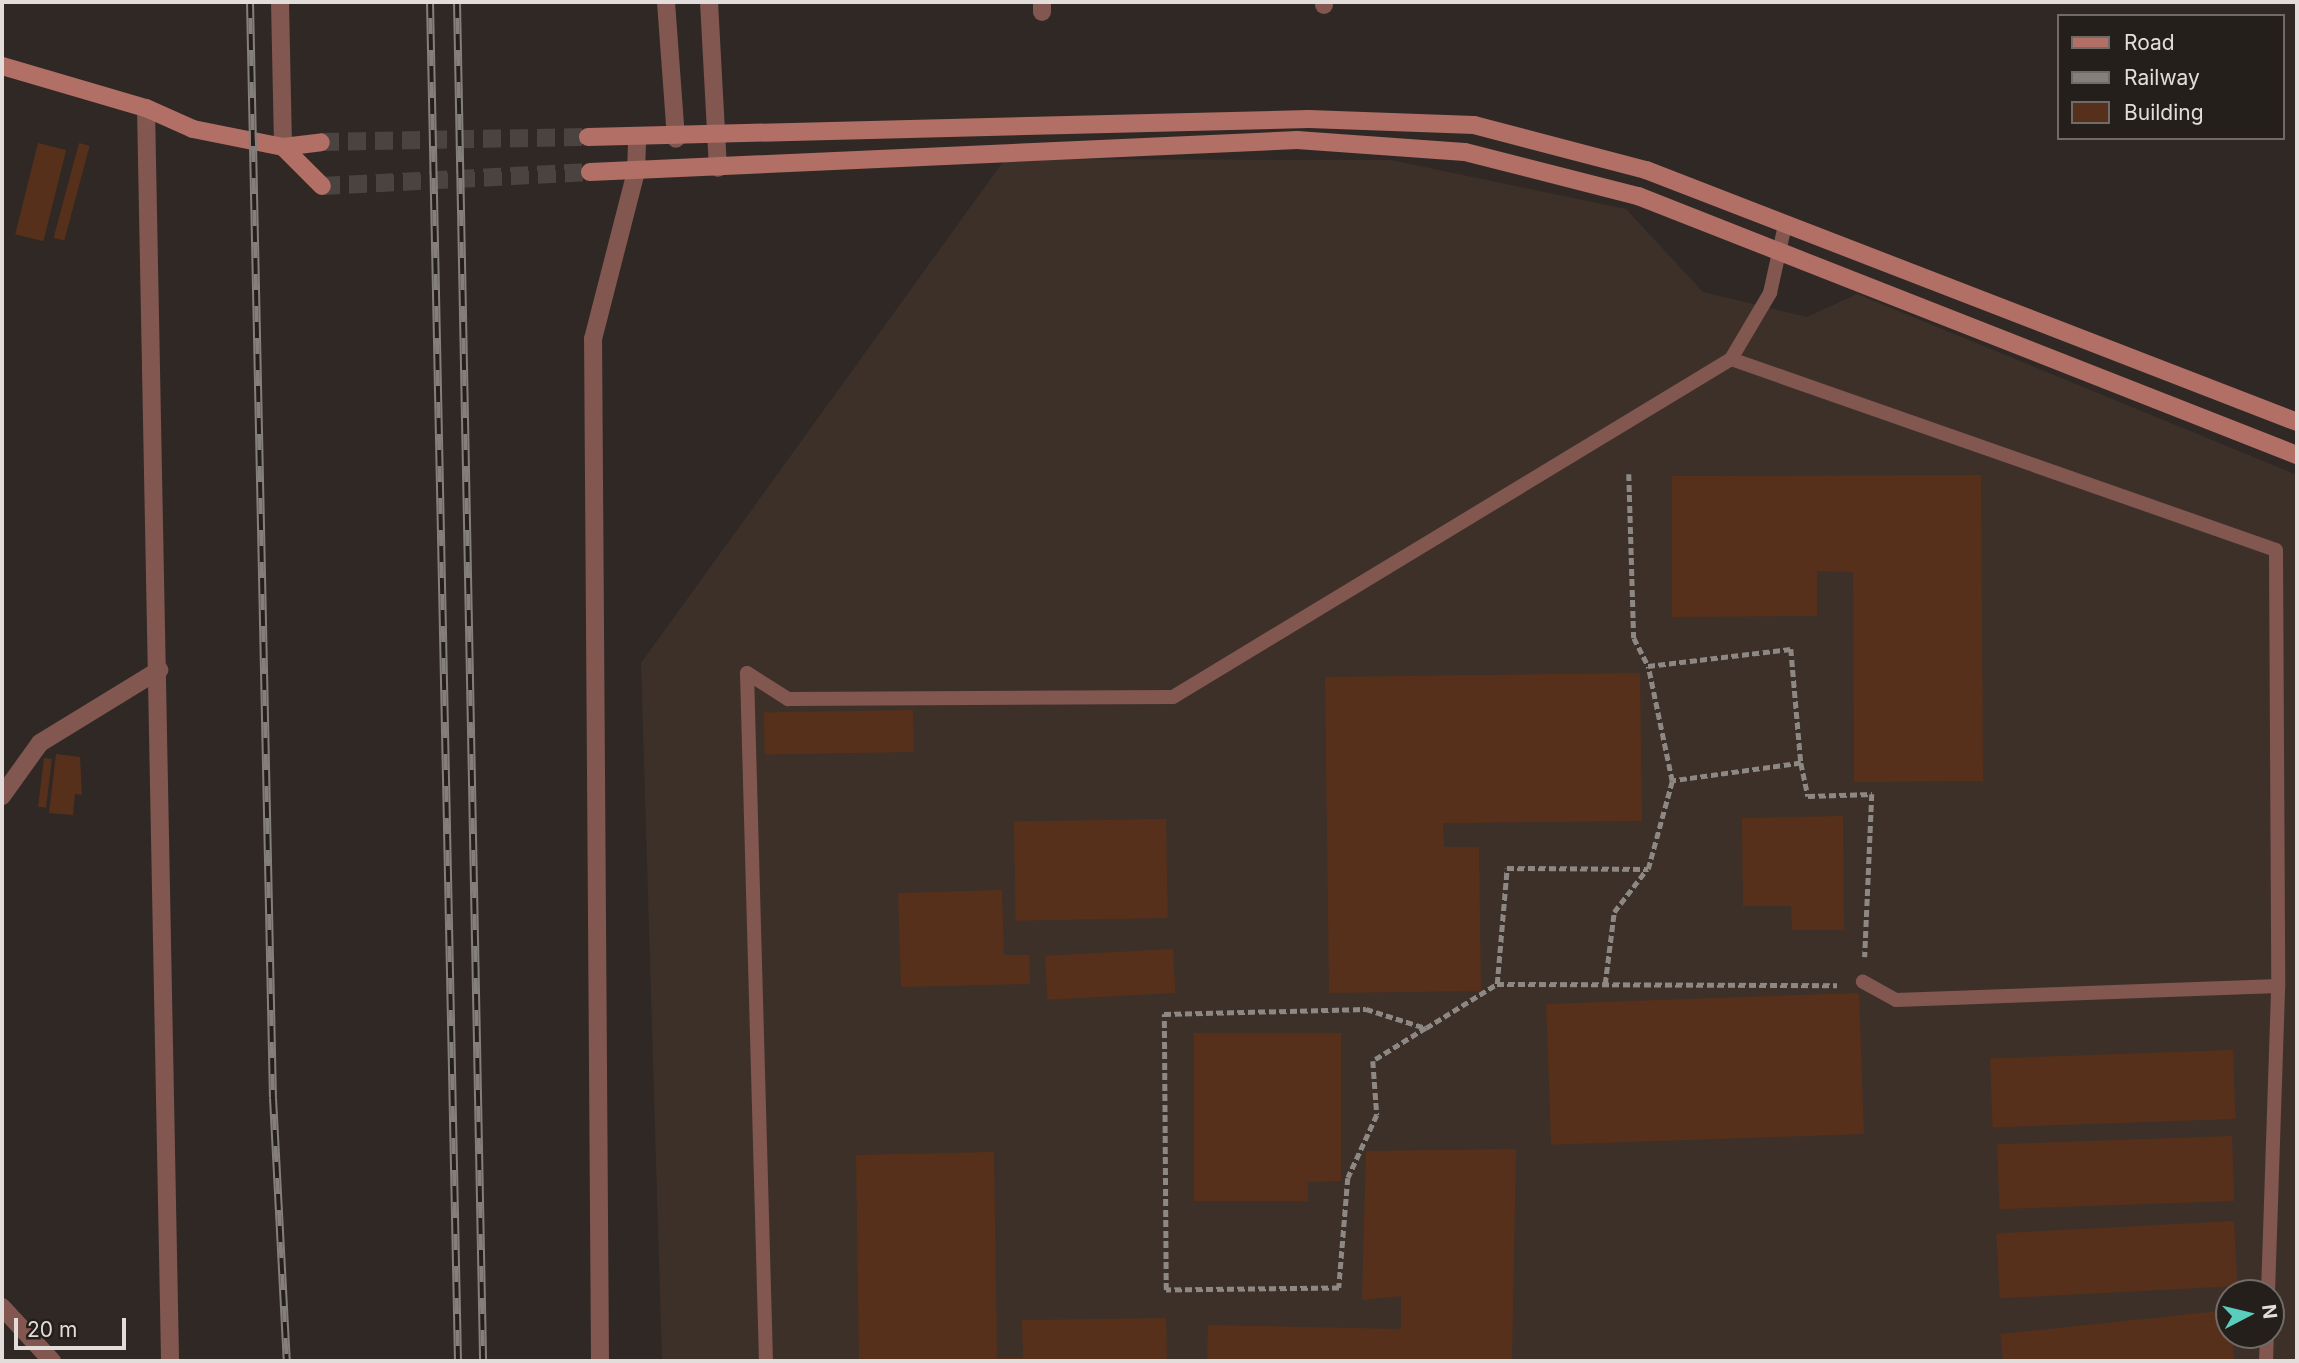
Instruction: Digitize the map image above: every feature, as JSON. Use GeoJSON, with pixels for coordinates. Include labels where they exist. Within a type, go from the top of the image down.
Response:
{"type":"FeatureCollection","features":[{"type":"Feature","properties":{"kind":"main road"},"geometry":{"type":"LineString","coordinates":[[2,66],[146,108],[192,129],[283,147],[321,142]]}},
{"type":"Feature","properties":{"kind":"main road"},"geometry":{"type":"LineString","coordinates":[[588,137],[676,139],[1308,119],[1474,125],[1646,170],[2297,422]]}},
{"type":"Feature","properties":{"kind":"main road"},"geometry":{"type":"LineString","coordinates":[[590,172],[718,169],[1297,140],[1465,152],[1639,196],[2297,455]]}},
{"type":"Feature","properties":{"kind":"main road"},"geometry":{"type":"LineString","coordinates":[[283,147],[323,186]]}},
{"type":"Feature","properties":{"kind":"street"},"geometry":{"type":"LineString","coordinates":[[280,2],[283,147]]}},
{"type":"Feature","properties":{"kind":"street"},"geometry":{"type":"LineString","coordinates":[[666,2],[676,139]]}},
{"type":"Feature","properties":{"kind":"street"},"geometry":{"type":"LineString","coordinates":[[709,2],[718,169]]}},
{"type":"Feature","properties":{"kind":"street"},"geometry":{"type":"LineString","coordinates":[[146,108],[159,670],[170,1361]]}},
{"type":"Feature","properties":{"kind":"street"},"geometry":{"type":"LineString","coordinates":[[600,1361],[593,339],[636,172],[638,137]]}},
{"type":"Feature","properties":{"kind":"street"},"geometry":{"type":"LineString","coordinates":[[2,796],[40,743],[159,670]]}},
{"type":"Feature","properties":{"kind":"street"},"geometry":{"type":"LineString","coordinates":[[2,1307],[52,1361]]}},
{"type":"Feature","properties":{"kind":"lane"},"geometry":{"type":"LineString","coordinates":[[766,1361],[747,673],[788,699],[1173,697],[1731,359],[1770,293],[1785,225]]}},
{"type":"Feature","properties":{"kind":"lane"},"geometry":{"type":"LineString","coordinates":[[1731,359],[2276,550],[2278,986],[2268,1279]]}},
{"type":"Feature","properties":{"kind":"lane"},"geometry":{"type":"LineString","coordinates":[[1863,982],[1896,1000],[2278,986]]}},
{"type":"Feature","properties":{"kind":"path"},"geometry":{"type":"LineString","coordinates":[[1605,984],[1614,912],[1648,869],[1672,781],[1648,666],[1634,638],[1629,474]]}},
{"type":"Feature","properties":{"kind":"path"},"geometry":{"type":"LineString","coordinates":[[1426,1028],[1366,1009],[1164,1014],[1166,1290],[1339,1288],[1348,1178],[1377,1115],[1373,1061],[1497,984],[1818,988],[1863,982],[1872,794],[1808,796],[1801,763],[1791,649],[1648,666]]}},
{"type":"Feature","properties":{"kind":"path"},"geometry":{"type":"LineString","coordinates":[[1672,781],[1801,763]]}},
{"type":"Feature","properties":{"kind":"path"},"geometry":{"type":"LineString","coordinates":[[1497,984],[1507,868],[1648,869]]}},
{"type":"Feature","properties":{"kind":"shaded area"},"geometry":{"type":"Polygon","coordinates":[[[1005,159],[1391,160],[1626,209],[1703,292],[1807,317],[1857,294],[2297,475],[2297,1361],[662,1361],[641,663],[1005,159]]]}},
{"type":"Feature","properties":{"kind":"building"},"geometry":{"type":"Polygon","coordinates":[[[38,143],[66,150],[43,241],[15,234],[38,143]]]}},
{"type":"Feature","properties":{"kind":"building"},"geometry":{"type":"Polygon","coordinates":[[[79,143],[90,146],[64,241],[54,238],[79,143]]]}},
{"type":"Feature","properties":{"kind":"building"},"geometry":{"type":"Polygon","coordinates":[[[1981,475],[1983,781],[1854,782],[1853,572],[1817,571],[1817,616],[1672,617],[1672,476],[1981,475]]]}},
{"type":"Feature","properties":{"kind":"building"},"geometry":{"type":"Polygon","coordinates":[[[1640,673],[1642,821],[1443,823],[1444,847],[1479,847],[1481,991],[1329,993],[1325,677],[1640,673]]]}},
{"type":"Feature","properties":{"kind":"building"},"geometry":{"type":"Polygon","coordinates":[[[913,710],[914,752],[765,755],[764,713],[913,710]]]}},
{"type":"Feature","properties":{"kind":"building"},"geometry":{"type":"Polygon","coordinates":[[[56,754],[80,757],[82,795],[75,794],[73,815],[49,813],[56,754]]]}},
{"type":"Feature","properties":{"kind":"building"},"geometry":{"type":"Polygon","coordinates":[[[44,758],[52,759],[46,808],[38,807],[44,758]]]}},
{"type":"Feature","properties":{"kind":"building"},"geometry":{"type":"Polygon","coordinates":[[[1843,816],[1844,930],[1792,930],[1791,906],[1743,906],[1742,818],[1843,816]]]}},
{"type":"Feature","properties":{"kind":"building"},"geometry":{"type":"Polygon","coordinates":[[[1166,819],[1168,918],[1016,921],[1014,822],[1166,819]]]}},
{"type":"Feature","properties":{"kind":"building"},"geometry":{"type":"Polygon","coordinates":[[[1002,890],[1004,955],[1029,955],[1030,984],[901,987],[898,893],[1002,890]]]}},
{"type":"Feature","properties":{"kind":"building"},"geometry":{"type":"Polygon","coordinates":[[[1173,949],[1175,993],[1047,1000],[1045,956],[1173,949]]]}},
{"type":"Feature","properties":{"kind":"building"},"geometry":{"type":"Polygon","coordinates":[[[1859,993],[1864,1134],[1551,1145],[1546,1004],[1859,993]]]}},
{"type":"Feature","properties":{"kind":"building"},"geometry":{"type":"Polygon","coordinates":[[[1194,1033],[1341,1033],[1341,1181],[1308,1182],[1308,1201],[1194,1201],[1194,1033]]]}},
{"type":"Feature","properties":{"kind":"building"},"geometry":{"type":"Polygon","coordinates":[[[2233,1050],[2235,1119],[1993,1127],[1990,1058],[2233,1050]]]}},
{"type":"Feature","properties":{"kind":"building"},"geometry":{"type":"Polygon","coordinates":[[[2232,1136],[2234,1201],[1999,1209],[1997,1144],[2232,1136]]]}},
{"type":"Feature","properties":{"kind":"building"},"geometry":{"type":"Polygon","coordinates":[[[1516,1149],[1512,1361],[1207,1361],[1208,1325],[1401,1329],[1401,1296],[1362,1300],[1366,1151],[1516,1149]]]}},
{"type":"Feature","properties":{"kind":"building"},"geometry":{"type":"Polygon","coordinates":[[[994,1152],[997,1358],[1023,1358],[1022,1320],[1166,1318],[1167,1361],[859,1361],[856,1155],[994,1152]]]}},
{"type":"Feature","properties":{"kind":"building"},"geometry":{"type":"Polygon","coordinates":[[[2234,1221],[2237,1279],[2215,1279],[2215,1287],[2000,1298],[1996,1233],[2234,1221]]]}},
{"type":"Feature","properties":{"kind":"building"},"geometry":{"type":"Polygon","coordinates":[[[2215,1311],[2215,1349],[2233,1349],[2234,1361],[2232,1361],[2003,1361],[2000,1334],[2215,1311]]]}},
{"type":"Feature","properties":{"kind":"tunnel"},"geometry":{"type":"LineString","coordinates":[[321,142],[588,137]]}},
{"type":"Feature","properties":{"kind":"tunnel"},"geometry":{"type":"LineString","coordinates":[[322,186],[590,172]]}},
{"type":"Feature","properties":{"kind":"railway"},"geometry":{"type":"LineString","coordinates":[[250,2],[273,1098],[287,1361]]}},
{"type":"Feature","properties":{"kind":"railway"},"geometry":{"type":"LineString","coordinates":[[430,2],[458,1361]]}},
{"type":"Feature","properties":{"kind":"railway"},"geometry":{"type":"LineString","coordinates":[[457,2],[483,1361]]}}]}
